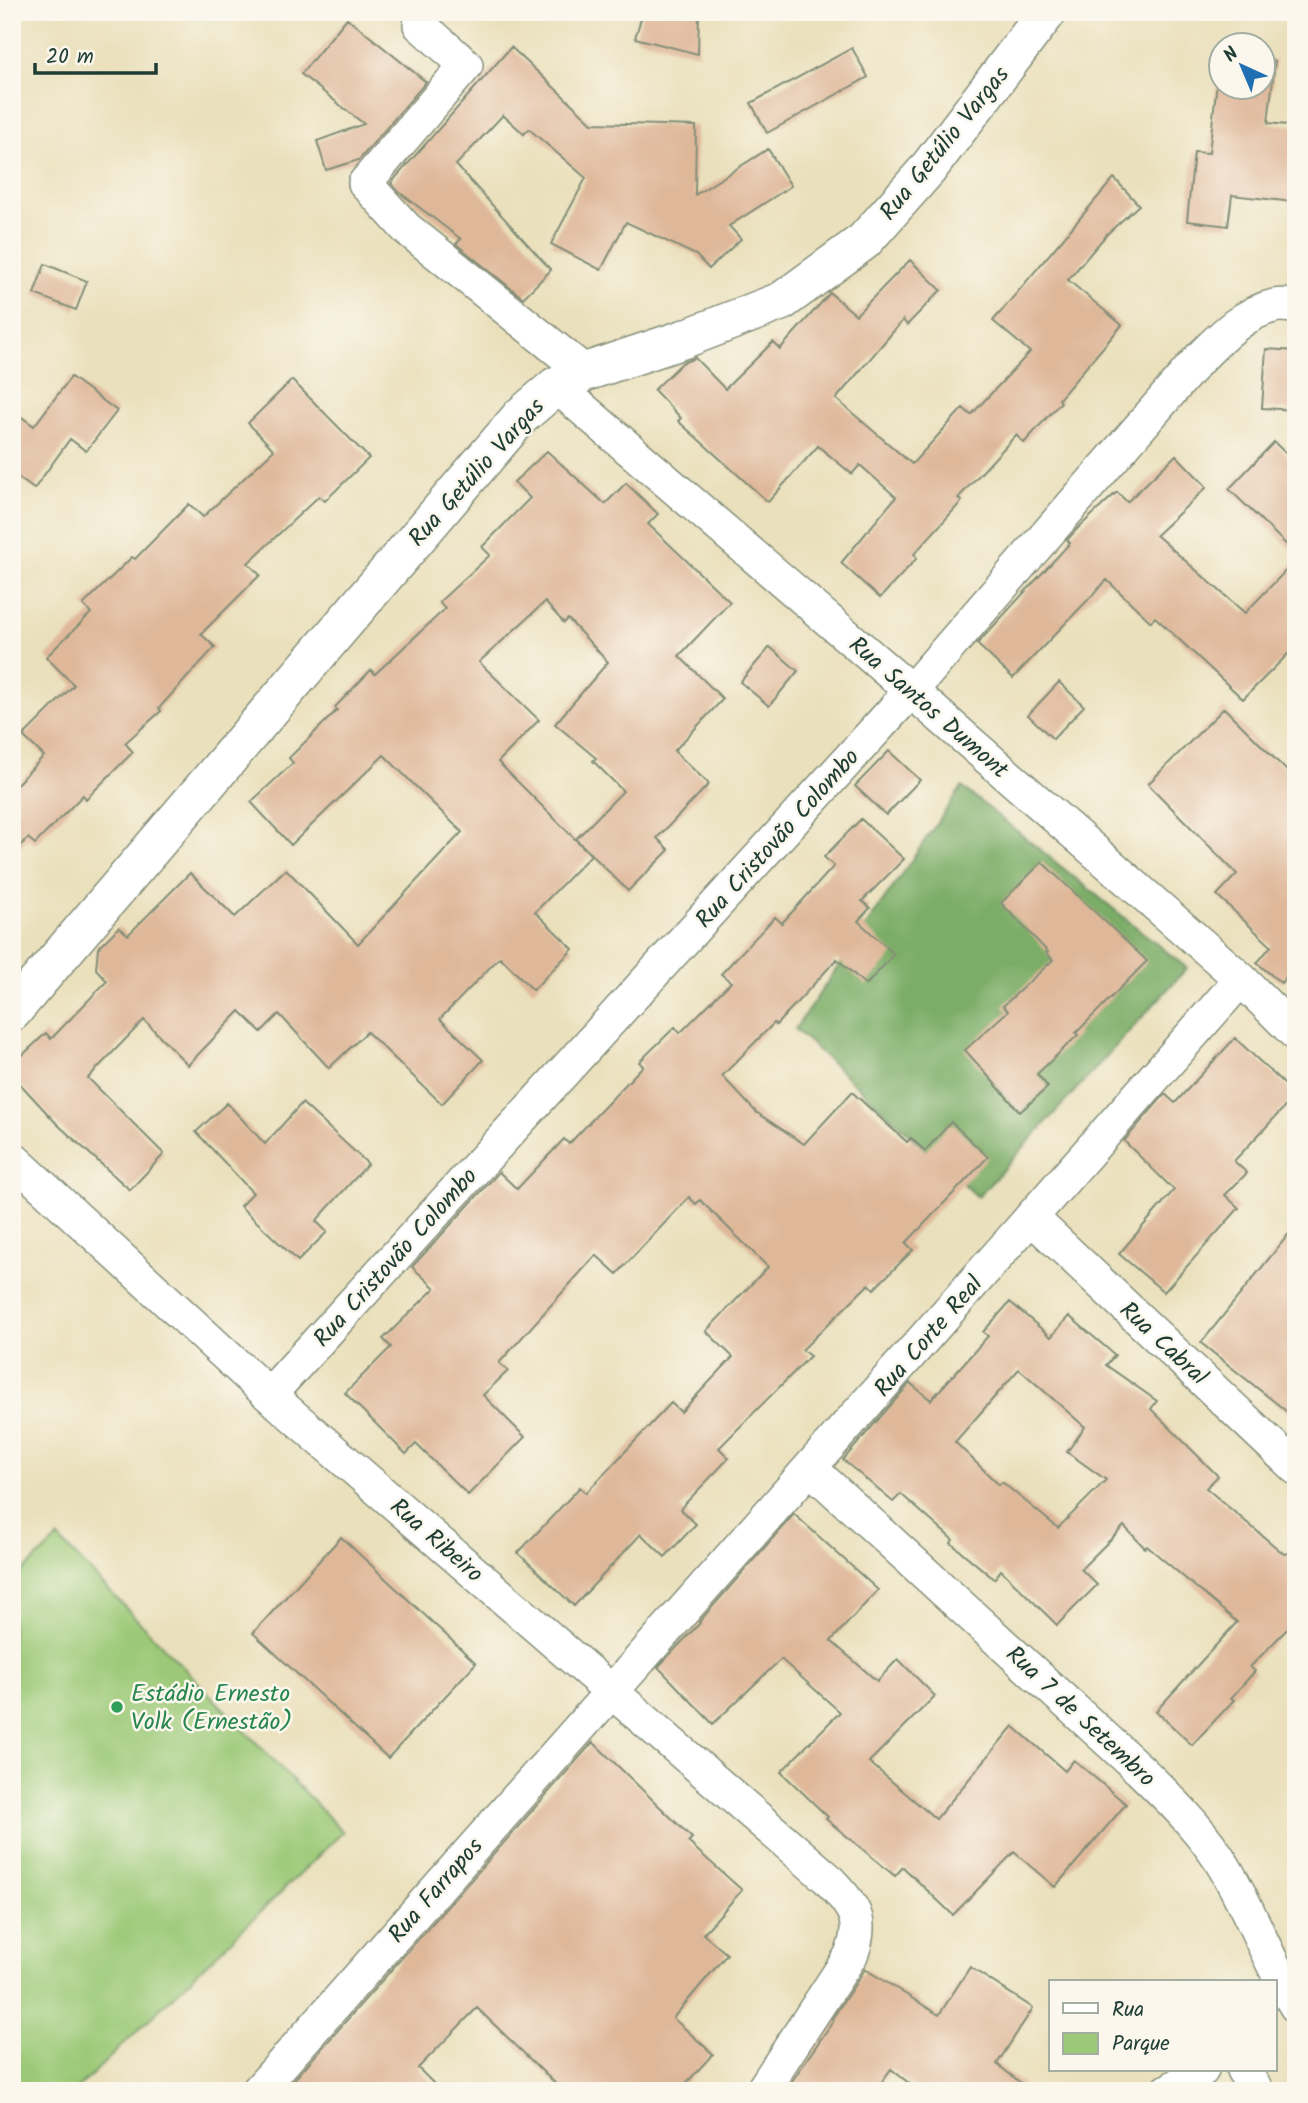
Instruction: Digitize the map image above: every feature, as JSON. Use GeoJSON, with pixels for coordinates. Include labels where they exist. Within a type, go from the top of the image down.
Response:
{"type":"FeatureCollection","features":[{"type":"Feature","properties":{"kind":"street","name":"Rua Getúlio Vargas"},"geometry":{"type":"LineString","coordinates":[[12,1012],[520,416],[571,379],[782,301],[864,241],[927,170],[1047,12]]}},
{"type":"Feature","properties":{"kind":"street","name":"Rua Santos Dumont"},"geometry":{"type":"LineString","coordinates":[[419,25],[466,65],[365,183],[406,228],[911,691],[1241,979],[1296,1034]]}},
{"type":"Feature","properties":{"kind":"street","name":"Rua Cristovão Colombo"},"geometry":{"type":"LineString","coordinates":[[269,1395],[911,691],[1216,342],[1250,316],[1274,306],[1296,306]]}},
{"type":"Feature","properties":{"kind":"street","name":"Rua Corte Real"},"geometry":{"type":"LineString","coordinates":[[611,1690],[811,1469],[1241,979]]}},
{"type":"Feature","properties":{"kind":"street","name":"Rua Ribeiro"},"geometry":{"type":"LineString","coordinates":[[12,1158],[269,1395],[827,1878],[851,1906],[858,1923],[859,1937],[851,1955],[762,2091]]}},
{"type":"Feature","properties":{"kind":"street","name":"Rua Cabral"},"geometry":{"type":"LineString","coordinates":[[1032,1218],[1296,1468]]}},
{"type":"Feature","properties":{"kind":"street","name":"Rua 7 de Setembro"},"geometry":{"type":"LineString","coordinates":[[811,1469],[1189,1818],[1229,1876],[1289,2002]]}},
{"type":"Feature","properties":{"kind":"street","name":"Rua Farrapos"},"geometry":{"type":"LineString","coordinates":[[258,2091],[611,1690]]}},
{"type":"Feature","properties":{"kind":"street"},"geometry":{"type":"LineString","coordinates":[[1168,2091],[1199,2072]]}},
{"type":"Feature","properties":{"kind":"street"},"geometry":{"type":"LineString","coordinates":[[1243,2072],[1257,2091]]}},
{"type":"Feature","properties":{"kind":"green space"},"geometry":{"type":"Polygon","coordinates":[[[962,787],[1187,968],[978,1197],[795,1029],[962,787]]]}},
{"type":"Feature","properties":{"kind":"green space","name":"Estádio Ernesto Volk (Ernestão)"},"geometry":{"type":"Polygon","coordinates":[[[58,1538],[343,1832],[75,2091],[12,2091],[12,1582],[58,1538]]]}},
{"type":"Feature","properties":{"kind":"building"},"geometry":{"type":"Polygon","coordinates":[[[643,12],[699,12],[698,54],[635,38],[643,12]]]}},
{"type":"Feature","properties":{"kind":"building"},"geometry":{"type":"Polygon","coordinates":[[[347,18],[426,82],[359,160],[326,170],[317,141],[364,124],[301,74],[347,18]]]}},
{"type":"Feature","properties":{"kind":"building"},"geometry":{"type":"Polygon","coordinates":[[[511,47],[592,123],[696,126],[695,195],[768,149],[791,186],[729,226],[741,239],[709,269],[696,255],[626,222],[601,270],[551,244],[586,178],[529,129],[524,134],[503,115],[456,165],[551,270],[523,298],[456,244],[461,239],[391,183],[511,47]]]}},
{"type":"Feature","properties":{"kind":"building"},"geometry":{"type":"Polygon","coordinates":[[[852,48],[868,77],[767,133],[751,103],[852,48]]]}},
{"type":"Feature","properties":{"kind":"building"},"geometry":{"type":"Polygon","coordinates":[[[1215,102],[1270,102],[1268,123],[1296,126],[1293,202],[1232,195],[1228,226],[1187,221],[1194,152],[1209,153],[1215,102]]]}},
{"type":"Feature","properties":{"kind":"building"},"geometry":{"type":"Polygon","coordinates":[[[1114,178],[1139,205],[1107,234],[1068,280],[1122,325],[1059,399],[1061,402],[1024,443],[1016,435],[958,498],[962,501],[914,554],[917,558],[880,598],[841,563],[896,497],[860,465],[852,474],[818,446],[768,502],[678,421],[681,418],[654,390],[682,363],[695,358],[725,389],[773,342],[780,349],[830,293],[856,315],[910,260],[941,290],[907,325],[903,320],[836,399],[912,464],[963,408],[971,415],[1030,352],[993,321],[1114,178]]]}},
{"type":"Feature","properties":{"kind":"building"},"geometry":{"type":"Polygon","coordinates":[[[45,264],[87,281],[76,310],[34,294],[45,264]]]}},
{"type":"Feature","properties":{"kind":"building"},"geometry":{"type":"Polygon","coordinates":[[[1266,349],[1296,351],[1296,410],[1262,408],[1266,349]]]}},
{"type":"Feature","properties":{"kind":"building"},"geometry":{"type":"Polygon","coordinates":[[[71,377],[117,411],[86,451],[70,439],[34,489],[12,473],[12,410],[34,426],[71,377]]]}},
{"type":"Feature","properties":{"kind":"building"},"geometry":{"type":"Polygon","coordinates":[[[292,380],[369,458],[325,501],[319,496],[248,563],[260,575],[201,634],[215,647],[159,708],[161,711],[125,743],[133,752],[86,799],[83,795],[35,844],[28,838],[12,854],[12,789],[44,756],[23,736],[74,685],[46,657],[91,613],[83,605],[132,557],[135,559],[189,504],[203,517],[274,450],[248,423],[292,380]]]}},
{"type":"Feature","properties":{"kind":"building"},"geometry":{"type":"Polygon","coordinates":[[[1274,442],[1296,463],[1296,554],[1229,489],[1274,442]]]}},
{"type":"Feature","properties":{"kind":"building"},"geometry":{"type":"Polygon","coordinates":[[[547,451],[605,504],[626,483],[658,514],[648,524],[730,602],[679,656],[723,699],[674,751],[709,784],[657,838],[669,850],[628,891],[576,839],[623,791],[593,761],[596,758],[555,724],[608,662],[568,619],[564,623],[545,602],[479,662],[539,720],[498,762],[591,855],[535,912],[573,949],[533,990],[500,957],[440,1019],[483,1060],[442,1104],[367,1032],[329,1068],[279,1014],[261,1032],[240,1011],[188,1065],[144,1020],[88,1078],[164,1154],[130,1190],[57,1124],[12,1075],[12,1065],[46,1033],[51,1039],[107,981],[96,969],[98,948],[119,927],[128,935],[190,873],[235,917],[286,869],[358,944],[462,832],[384,755],[291,845],[251,802],[293,763],[289,758],[337,710],[335,707],[371,670],[375,674],[445,609],[439,602],[490,555],[482,547],[530,498],[514,482],[547,451]]]}},
{"type":"Feature","properties":{"kind":"building"},"geometry":{"type":"Polygon","coordinates":[[[1176,455],[1207,487],[1156,535],[1245,613],[1296,560],[1296,646],[1243,699],[1155,617],[1151,622],[1107,580],[1013,678],[977,644],[1070,543],[1067,540],[1077,529],[1117,492],[1127,502],[1176,455]]]}},
{"type":"Feature","properties":{"kind":"building"},"geometry":{"type":"Polygon","coordinates":[[[770,647],[798,671],[769,706],[740,682],[770,647]]]}},
{"type":"Feature","properties":{"kind":"building"},"geometry":{"type":"Polygon","coordinates":[[[1059,682],[1084,706],[1053,739],[1028,715],[1059,682]]]}},
{"type":"Feature","properties":{"kind":"building"},"geometry":{"type":"Polygon","coordinates":[[[1224,708],[1296,780],[1296,969],[1281,983],[1257,963],[1271,946],[1217,895],[1237,874],[1148,784],[1224,708]]]}},
{"type":"Feature","properties":{"kind":"building"},"geometry":{"type":"Polygon","coordinates":[[[889,751],[920,780],[886,815],[855,786],[889,751]]]}},
{"type":"Feature","properties":{"kind":"building"},"geometry":{"type":"Polygon","coordinates":[[[861,819],[904,859],[862,901],[870,908],[858,921],[894,954],[866,985],[837,959],[776,1025],[774,1023],[722,1076],[756,1112],[804,1144],[852,1092],[907,1142],[911,1138],[925,1151],[951,1122],[988,1157],[906,1243],[913,1250],[874,1289],[869,1284],[802,1350],[810,1356],[719,1448],[729,1458],[680,1509],[696,1524],[665,1557],[641,1534],[574,1606],[518,1553],[580,1487],[586,1493],[671,1403],[681,1412],[733,1357],[706,1331],[768,1267],[700,1200],[696,1204],[689,1197],[617,1274],[596,1255],[499,1363],[508,1371],[483,1395],[525,1437],[468,1495],[416,1444],[406,1454],[345,1393],[391,1347],[383,1339],[435,1288],[412,1267],[499,1172],[517,1189],[564,1139],[569,1144],[643,1066],[639,1062],[675,1027],[680,1033],[731,982],[721,974],[775,917],[782,923],[834,866],[824,857],[861,819]]]}},
{"type":"Feature","properties":{"kind":"building"},"geometry":{"type":"Polygon","coordinates":[[[1042,862],[1147,961],[1076,1033],[1078,1035],[1037,1074],[1048,1087],[1020,1112],[965,1050],[1008,1011],[1003,1006],[1053,960],[1001,903],[1042,862]]]}},
{"type":"Feature","properties":{"kind":"building"},"geometry":{"type":"Polygon","coordinates":[[[1235,1038],[1296,1095],[1234,1161],[1247,1173],[1225,1195],[1239,1208],[1164,1292],[1119,1254],[1174,1190],[1124,1141],[1165,1094],[1175,1103],[1235,1038]]]}},
{"type":"Feature","properties":{"kind":"building"},"geometry":{"type":"Polygon","coordinates":[[[227,1103],[265,1144],[302,1103],[368,1164],[316,1221],[327,1232],[298,1261],[240,1206],[253,1193],[196,1132],[227,1103]]]}},
{"type":"Feature","properties":{"kind":"building"},"geometry":{"type":"Polygon","coordinates":[[[1296,1225],[1296,1419],[1201,1343],[1296,1225]]]}},
{"type":"Feature","properties":{"kind":"building"},"geometry":{"type":"Polygon","coordinates":[[[1010,1302],[1051,1337],[1069,1316],[1115,1355],[1106,1365],[1157,1401],[1151,1409],[1218,1476],[1206,1488],[1284,1554],[1296,1552],[1296,1620],[1250,1667],[1255,1671],[1231,1698],[1234,1700],[1192,1745],[1156,1711],[1237,1622],[1147,1546],[1145,1548],[1124,1526],[1081,1569],[1097,1585],[1057,1625],[1001,1570],[994,1579],[951,1543],[953,1540],[901,1494],[893,1502],[843,1460],[910,1383],[931,1400],[988,1336],[983,1332],[1010,1302]],[[1019,1369],[955,1442],[999,1485],[1002,1482],[1058,1528],[1106,1480],[1067,1452],[1085,1427],[1019,1369]]]}},
{"type":"Feature","properties":{"kind":"building"},"geometry":{"type":"Polygon","coordinates":[[[794,1514],[878,1590],[831,1641],[877,1681],[898,1659],[935,1696],[869,1762],[936,1819],[1013,1726],[1065,1771],[1074,1760],[1126,1804],[1055,1887],[1014,1852],[953,1915],[903,1867],[895,1876],[826,1819],[828,1817],[781,1772],[840,1712],[781,1659],[713,1724],[658,1667],[700,1623],[794,1514]]]}},
{"type":"Feature","properties":{"kind":"building"},"geometry":{"type":"Polygon","coordinates":[[[341,1537],[476,1663],[388,1758],[253,1633],[341,1537]]]}},
{"type":"Feature","properties":{"kind":"building"},"geometry":{"type":"Polygon","coordinates":[[[593,1742],[692,1838],[688,1842],[742,1890],[703,1934],[727,1954],[673,2018],[713,2054],[679,2091],[563,2091],[477,2008],[418,2068],[441,2091],[284,2091],[593,1742]]]}},
{"type":"Feature","properties":{"kind":"building"},"geometry":{"type":"Polygon","coordinates":[[[970,1967],[1033,2008],[997,2064],[1031,2091],[919,2091],[891,2069],[875,2091],[785,2091],[865,1969],[939,2015],[970,1967]]]}},
{"type":"Feature","properties":{"kind":"place","name":"Estádio Ernesto Volk (Ernestão)"},"geometry":{"type":"Point","coordinates":[117,1707]}}]}
